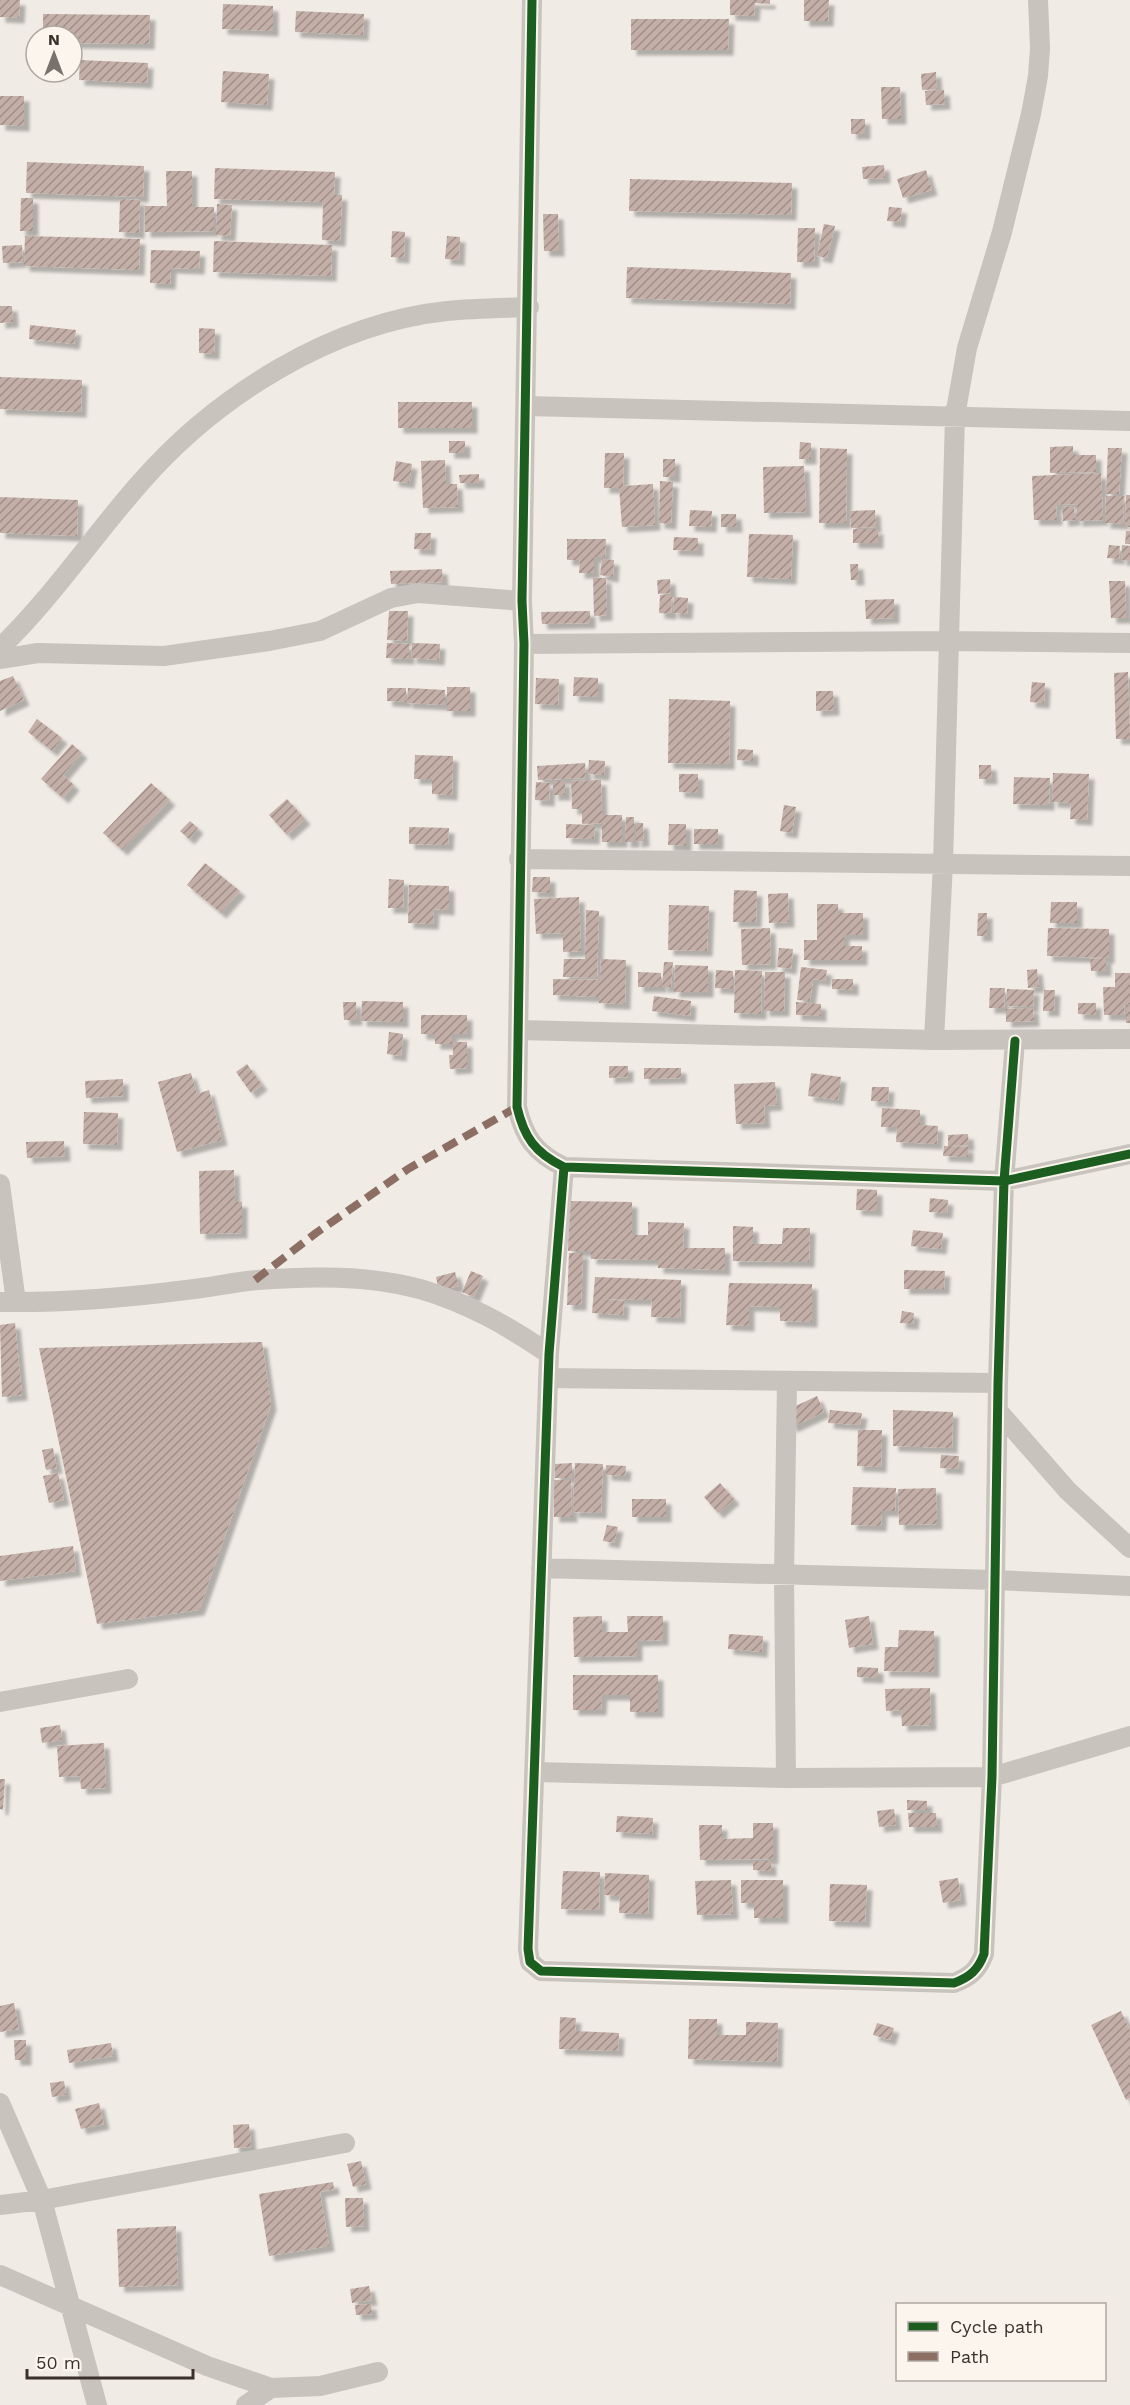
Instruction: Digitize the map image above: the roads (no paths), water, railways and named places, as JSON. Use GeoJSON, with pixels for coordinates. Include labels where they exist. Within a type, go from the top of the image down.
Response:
{"type":"FeatureCollection","features":[{"type":"Feature","properties":{"kind":"street"},"geometry":{"type":"LineString","coordinates":[[532,0],[519,859],[517,1107],[521,1126],[532,1144],[564,1167],[1004,1181],[1130,1154]]}},
{"type":"Feature","properties":{"kind":"street"},"geometry":{"type":"LineString","coordinates":[[934,1040],[943,864],[955,416],[967,348],[1002,232],[1031,114],[1038,76],[1040,48],[1038,0]]}},
{"type":"Feature","properties":{"kind":"street"},"geometry":{"type":"LineString","coordinates":[[0,648],[149,473],[185,437],[229,401],[269,375],[327,345],[385,323],[446,311],[529,307]]}},
{"type":"Feature","properties":{"kind":"street"},"geometry":{"type":"LineString","coordinates":[[527,406],[1130,421]]}},
{"type":"Feature","properties":{"kind":"street"},"geometry":{"type":"LineString","coordinates":[[0,659],[38,653],[164,656],[269,641],[320,631],[391,598],[418,592],[522,601]]}},
{"type":"Feature","properties":{"kind":"street"},"geometry":{"type":"LineString","coordinates":[[524,644],[948,641],[1130,643]]}},
{"type":"Feature","properties":{"kind":"street"},"geometry":{"type":"LineString","coordinates":[[519,859],[1130,866]]}},
{"type":"Feature","properties":{"kind":"street"},"geometry":{"type":"LineString","coordinates":[[519,1030],[934,1040],[1130,1039]]}},
{"type":"Feature","properties":{"kind":"street"},"geometry":{"type":"LineString","coordinates":[[564,1167],[549,1354],[528,1949],[530,1962],[538,1970],[947,1983],[971,1975],[980,1965],[984,1954],[992,1777],[998,1383],[1004,1181],[1015,1041]]}},
{"type":"Feature","properties":{"kind":"street"},"geometry":{"type":"LineString","coordinates":[[0,1184],[8,1302],[149,1295],[255,1280],[358,1279],[417,1288],[455,1301],[507,1326],[549,1354]]}},
{"type":"Feature","properties":{"kind":"street"},"geometry":{"type":"LineString","coordinates":[[549,1378],[998,1383]]}},
{"type":"Feature","properties":{"kind":"street"},"geometry":{"type":"LineString","coordinates":[[786,1778],[784,1575],[787,1381]]}},
{"type":"Feature","properties":{"kind":"street"},"geometry":{"type":"LineString","coordinates":[[998,1411],[1068,1491],[1130,1548]]}},
{"type":"Feature","properties":{"kind":"street"},"geometry":{"type":"LineString","coordinates":[[541,1568],[995,1580],[1130,1586]]}},
{"type":"Feature","properties":{"kind":"street"},"geometry":{"type":"LineString","coordinates":[[0,1702],[128,1679]]}},
{"type":"Feature","properties":{"kind":"street"},"geometry":{"type":"LineString","coordinates":[[535,1773],[786,1778],[992,1777],[1130,1736]]}},
{"type":"Feature","properties":{"kind":"street"},"geometry":{"type":"LineString","coordinates":[[0,2103],[42,2200],[97,2405]]}},
{"type":"Feature","properties":{"kind":"street"},"geometry":{"type":"LineString","coordinates":[[0,2205],[42,2200],[345,2143]]}},
{"type":"Feature","properties":{"kind":"street"},"geometry":{"type":"LineString","coordinates":[[0,2275],[207,2366],[271,2388],[320,2386],[378,2372]]}},
{"type":"Feature","properties":{"kind":"street"},"geometry":{"type":"LineString","coordinates":[[246,2405],[271,2388]]}}]}
